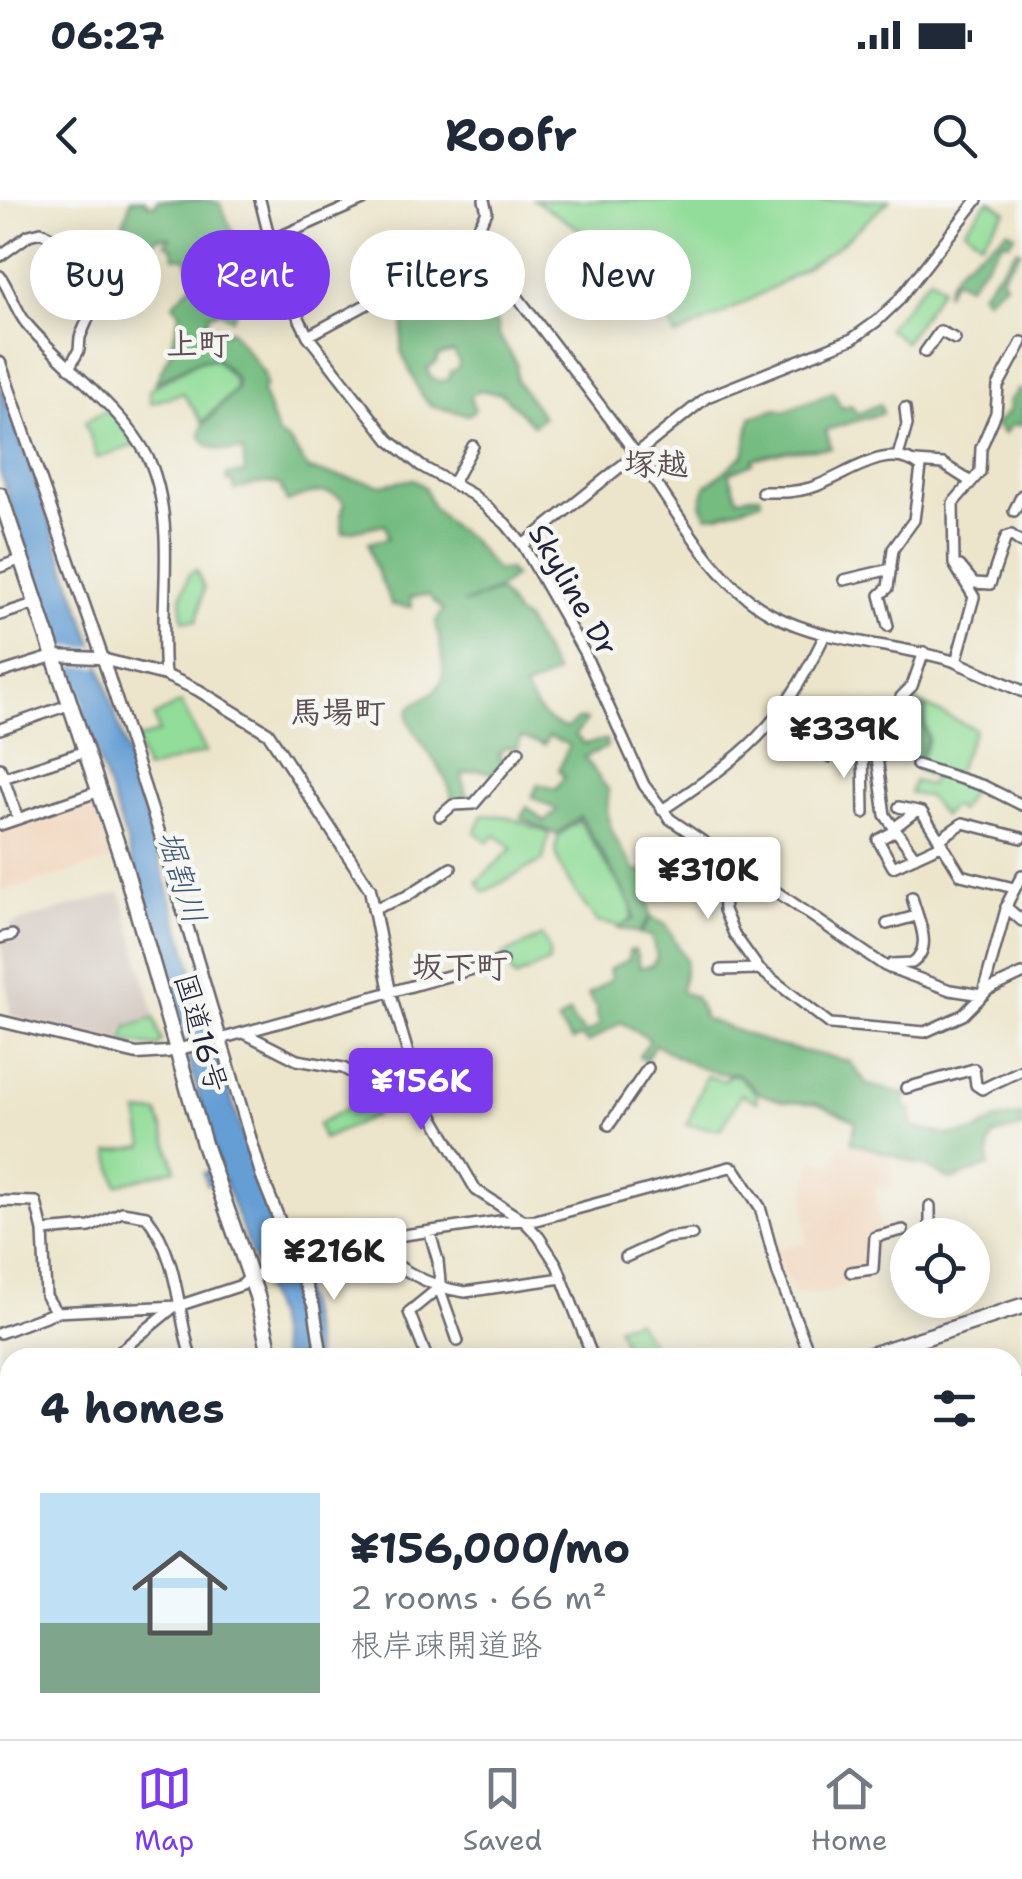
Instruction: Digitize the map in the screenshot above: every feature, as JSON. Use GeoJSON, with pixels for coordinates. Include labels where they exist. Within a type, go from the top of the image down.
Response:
{"type":"FeatureCollection","features":[{"type":"Feature","properties":{"kind":"main road","name":"国道16号"},"geometry":{"type":"LineString","coordinates":[[0,498],[36,603],[59,656],[181,1049],[215,1175],[254,1276],[269,1348]]}},
{"type":"Feature","properties":{"kind":"main road"},"geometry":{"type":"LineString","coordinates":[[910,1348],[1022,1306]]}},
{"type":"Feature","properties":{"kind":"street","name":"Skyline Dr"},"geometry":{"type":"LineString","coordinates":[[260,200],[269,230]]}},
{"type":"Feature","properties":{"kind":"street"},"geometry":{"type":"LineString","coordinates":[[295,230],[363,200]]}},
{"type":"Feature","properties":{"kind":"street"},"geometry":{"type":"LineString","coordinates":[[477,230],[487,212],[484,200]]}},
{"type":"Feature","properties":{"kind":"street"},"geometry":{"type":"LineString","coordinates":[[523,545],[707,398],[839,344],[877,321],[897,302],[977,200]]}},
{"type":"Feature","properties":{"kind":"street"},"geometry":{"type":"LineString","coordinates":[[0,256],[30,235]]}},
{"type":"Feature","properties":{"kind":"street"},"geometry":{"type":"LineString","coordinates":[[0,276],[24,321],[116,412],[154,470],[164,530],[164,674]]}},
{"type":"Feature","properties":{"kind":"street"},"geometry":{"type":"LineString","coordinates":[[525,304],[703,549],[743,595],[774,616],[824,637],[924,652],[1022,692]]}},
{"type":"Feature","properties":{"kind":"street"},"geometry":{"type":"LineString","coordinates":[[308,336],[350,313]]}},
{"type":"Feature","properties":{"kind":"street"},"geometry":{"type":"LineString","coordinates":[[69,368],[87,320]]}},
{"type":"Feature","properties":{"kind":"street","name":"Skyline Dr"},"geometry":{"type":"LineString","coordinates":[[300,320],[308,336],[389,440],[421,466],[454,483],[488,508],[523,545],[570,624],[644,785],[670,819],[860,952],[890,968],[950,990],[982,995]]}},
{"type":"Feature","properties":{"kind":"street"},"geometry":{"type":"LineString","coordinates":[[925,352],[940,331],[955,339]]}},
{"type":"Feature","properties":{"kind":"street"},"geometry":{"type":"LineString","coordinates":[[956,662],[974,597],[954,561],[952,503],[980,472],[981,448],[996,413],[998,386],[1022,342]]}},
{"type":"Feature","properties":{"kind":"street"},"geometry":{"type":"LineString","coordinates":[[0,364],[172,873],[218,1039],[262,1177],[314,1307],[320,1348]]}},
{"type":"Feature","properties":{"kind":"street"},"geometry":{"type":"LineString","coordinates":[[898,456],[906,426],[905,408]]}},
{"type":"Feature","properties":{"kind":"street"},"geometry":{"type":"LineString","coordinates":[[454,483],[474,446]]}},
{"type":"Feature","properties":{"kind":"street"},"geometry":{"type":"LineString","coordinates":[[762,492],[788,494],[808,489],[879,456],[944,464],[972,482]]}},
{"type":"Feature","properties":{"kind":"street"},"geometry":{"type":"LineString","coordinates":[[888,626],[880,595],[888,588],[893,549],[914,520],[922,470],[916,462]]}},
{"type":"Feature","properties":{"kind":"street"},"geometry":{"type":"LineString","coordinates":[[1014,511],[1022,495]]}},
{"type":"Feature","properties":{"kind":"street"},"geometry":{"type":"LineString","coordinates":[[954,561],[974,582],[990,584],[1006,537],[1011,535],[1022,543]]}},
{"type":"Feature","properties":{"kind":"street"},"geometry":{"type":"LineString","coordinates":[[0,566],[22,559]]}},
{"type":"Feature","properties":{"kind":"street"},"geometry":{"type":"LineString","coordinates":[[844,580],[891,570]]}},
{"type":"Feature","properties":{"kind":"street"},"geometry":{"type":"LineString","coordinates":[[0,615],[36,603]]}},
{"type":"Feature","properties":{"kind":"street"},"geometry":{"type":"LineString","coordinates":[[662,810],[728,765],[769,728],[796,692],[824,637]]}},
{"type":"Feature","properties":{"kind":"street"},"geometry":{"type":"LineString","coordinates":[[915,857],[884,814],[876,753],[901,698],[912,686],[924,652]]}},
{"type":"Feature","properties":{"kind":"street"},"geometry":{"type":"LineString","coordinates":[[0,673],[59,656],[100,658],[164,674],[268,733],[370,889],[390,992],[420,1094],[476,1190],[524,1220],[539,1237],[562,1278],[589,1348]]}},
{"type":"Feature","properties":{"kind":"street"},"geometry":{"type":"LineString","coordinates":[[0,729],[71,704]]}},
{"type":"Feature","properties":{"kind":"street"},"geometry":{"type":"LineString","coordinates":[[829,757],[846,744],[876,753]]}},
{"type":"Feature","properties":{"kind":"street"},"geometry":{"type":"LineString","coordinates":[[863,748],[864,812]]}},
{"type":"Feature","properties":{"kind":"street"},"geometry":{"type":"LineString","coordinates":[[18,819],[1,775],[86,751]]}},
{"type":"Feature","properties":{"kind":"street"},"geometry":{"type":"LineString","coordinates":[[440,816],[453,804],[474,804],[519,751]]}},
{"type":"Feature","properties":{"kind":"street"},"geometry":{"type":"LineString","coordinates":[[918,766],[984,786],[1022,806]]}},
{"type":"Feature","properties":{"kind":"street"},"geometry":{"type":"LineString","coordinates":[[0,825],[100,791]]}},
{"type":"Feature","properties":{"kind":"street"},"geometry":{"type":"LineString","coordinates":[[899,807],[922,812],[961,875],[1014,888]]}},
{"type":"Feature","properties":{"kind":"street"},"geometry":{"type":"LineString","coordinates":[[916,811],[878,840],[893,867],[942,841],[963,823],[1022,838]]}},
{"type":"Feature","properties":{"kind":"street"},"geometry":{"type":"LineString","coordinates":[[730,862],[723,892],[724,910],[734,934],[760,969],[836,1025],[925,1032],[963,1015],[982,995],[1022,974]]}},
{"type":"Feature","properties":{"kind":"street"},"geometry":{"type":"LineString","coordinates":[[373,909],[406,897],[451,868]]}},
{"type":"Feature","properties":{"kind":"street"},"geometry":{"type":"LineString","coordinates":[[982,995],[1006,907],[1022,875]]}},
{"type":"Feature","properties":{"kind":"street"},"geometry":{"type":"LineString","coordinates":[[890,968],[892,964],[912,963],[924,951],[912,897]]}},
{"type":"Feature","properties":{"kind":"street"},"geometry":{"type":"LineString","coordinates":[[1006,907],[1022,921]]}},
{"type":"Feature","properties":{"kind":"street"},"geometry":{"type":"LineString","coordinates":[[887,924],[916,916]]}},
{"type":"Feature","properties":{"kind":"street"},"geometry":{"type":"LineString","coordinates":[[0,938],[12,936]]}},
{"type":"Feature","properties":{"kind":"street"},"geometry":{"type":"LineString","coordinates":[[0,1021],[136,1054],[181,1049],[502,961]]}},
{"type":"Feature","properties":{"kind":"street"},"geometry":{"type":"LineString","coordinates":[[721,970],[760,969]]}},
{"type":"Feature","properties":{"kind":"street"},"geometry":{"type":"LineString","coordinates":[[244,1033],[296,1060],[344,1068],[373,1085],[420,1094]]}},
{"type":"Feature","properties":{"kind":"street"},"geometry":{"type":"LineString","coordinates":[[610,1125],[648,1068]]}},
{"type":"Feature","properties":{"kind":"street"},"geometry":{"type":"LineString","coordinates":[[906,1088],[974,1069],[976,1084],[982,1089],[1022,1070]]}},
{"type":"Feature","properties":{"kind":"street"},"geometry":{"type":"LineString","coordinates":[[0,1332],[56,1312],[176,1306],[334,1246],[524,1220],[734,1168],[760,1206],[778,1274],[807,1348]]}},
{"type":"Feature","properties":{"kind":"street"},"geometry":{"type":"LineString","coordinates":[[0,1201],[36,1202],[43,1232],[46,1296],[56,1312]]}},
{"type":"Feature","properties":{"kind":"street"},"geometry":{"type":"LineString","coordinates":[[930,1206],[930,1218]]}},
{"type":"Feature","properties":{"kind":"street"},"geometry":{"type":"LineString","coordinates":[[43,1232],[90,1227],[122,1212],[146,1216],[160,1234],[174,1276],[176,1306],[189,1348]]}},
{"type":"Feature","properties":{"kind":"street"},"geometry":{"type":"LineString","coordinates":[[430,1233],[458,1341]]}},
{"type":"Feature","properties":{"kind":"street"},"geometry":{"type":"LineString","coordinates":[[851,1272],[873,1269],[876,1237],[890,1233]]}},
{"type":"Feature","properties":{"kind":"street"},"geometry":{"type":"LineString","coordinates":[[626,1257],[667,1238],[692,1234]]}},
{"type":"Feature","properties":{"kind":"street"},"geometry":{"type":"LineString","coordinates":[[363,1241],[403,1270],[464,1292],[562,1278]]}},
{"type":"Feature","properties":{"kind":"street"},"geometry":{"type":"LineString","coordinates":[[423,1348],[410,1312],[441,1286]]}},
{"type":"Feature","properties":{"kind":"street"},"geometry":{"type":"LineString","coordinates":[[124,1348],[176,1306]]}},
{"type":"Feature","properties":{"kind":"shaded area"},"geometry":{"type":"Polygon","coordinates":[[[89,800],[95,802],[113,860],[0,892],[0,830],[89,800]]]}},
{"type":"Feature","properties":{"kind":"shaded area"},"geometry":{"type":"Polygon","coordinates":[[[121,892],[155,1016],[124,1025],[120,1043],[11,1016],[0,932],[10,931],[10,924],[121,892]]]}},
{"type":"Feature","properties":{"kind":"shaded area"},"geometry":{"type":"Polygon","coordinates":[[[843,1142],[890,1156],[892,1163],[894,1188],[874,1186],[880,1233],[871,1272],[848,1276],[849,1281],[826,1293],[796,1294],[777,1249],[806,1243],[806,1188],[813,1158],[832,1163],[843,1142]]]}},
{"type":"Feature","properties":{"kind":"green space"},"geometry":{"type":"Polygon","coordinates":[[[131,200],[156,205],[157,200],[207,200],[220,203],[232,230],[181,230],[181,258],[174,257],[173,249],[165,243],[170,238],[161,237],[161,230],[121,230],[131,200]]]}},
{"type":"Feature","properties":{"kind":"green space"},"geometry":{"type":"Polygon","coordinates":[[[534,200],[890,200],[838,246],[799,272],[676,336],[668,320],[691,320],[691,230],[581,230],[534,200]]]}},
{"type":"Feature","properties":{"kind":"green space"},"geometry":{"type":"Polygon","coordinates":[[[989,200],[1006,211],[981,242],[965,229],[989,200]]]}},
{"type":"Feature","properties":{"kind":"green space"},"geometry":{"type":"Polygon","coordinates":[[[1008,230],[1015,234],[1009,243],[1004,240],[968,286],[954,279],[946,294],[950,282],[963,264],[1008,230]]]}},
{"type":"Feature","properties":{"kind":"green space"},"geometry":{"type":"Polygon","coordinates":[[[1017,249],[1021,251],[1001,276],[1005,283],[985,299],[981,293],[1017,249]]]}},
{"type":"Feature","properties":{"kind":"green space"},"geometry":{"type":"Polygon","coordinates":[[[930,277],[942,287],[905,342],[887,328],[930,277]]]}},
{"type":"Feature","properties":{"kind":"green space"},"geometry":{"type":"Polygon","coordinates":[[[181,296],[181,320],[208,320],[205,336],[200,338],[231,330],[264,373],[266,386],[262,391],[278,435],[290,442],[309,470],[381,485],[414,479],[425,488],[433,508],[468,537],[497,571],[508,570],[514,576],[497,590],[463,604],[499,591],[525,620],[556,674],[524,689],[532,702],[559,726],[567,728],[578,719],[587,720],[575,735],[584,744],[606,740],[607,747],[584,757],[609,791],[608,815],[618,843],[636,872],[651,870],[660,886],[648,895],[650,917],[639,933],[618,928],[634,919],[632,905],[580,816],[557,835],[521,818],[527,807],[545,822],[557,810],[532,797],[538,784],[556,789],[564,777],[559,770],[569,745],[549,736],[544,745],[521,737],[518,748],[504,748],[499,755],[504,763],[493,773],[478,770],[462,774],[466,796],[477,796],[469,804],[452,803],[446,781],[414,731],[408,714],[413,705],[441,683],[443,663],[436,621],[443,611],[428,595],[410,597],[412,607],[392,605],[369,543],[388,538],[385,524],[343,533],[341,515],[345,503],[332,494],[317,492],[287,502],[280,485],[257,484],[235,490],[233,482],[226,480],[227,475],[245,473],[243,451],[213,447],[200,434],[204,424],[237,389],[236,378],[217,359],[200,359],[155,383],[170,353],[180,312],[173,304],[181,296]]]}},
{"type":"Feature","properties":{"kind":"green space"},"geometry":{"type":"Polygon","coordinates":[[[405,320],[495,320],[498,334],[517,364],[516,380],[543,417],[533,425],[502,394],[480,390],[470,396],[475,410],[468,415],[432,406],[421,395],[401,351],[405,320]],[[454,352],[438,356],[427,369],[431,378],[441,382],[458,368],[454,352]]]}},
{"type":"Feature","properties":{"kind":"green space"},"geometry":{"type":"Polygon","coordinates":[[[216,360],[234,379],[236,389],[202,422],[183,393],[151,403],[149,390],[199,361],[216,360]]]}},
{"type":"Feature","properties":{"kind":"green space"},"geometry":{"type":"Polygon","coordinates":[[[1019,389],[1022,425],[1011,425],[1004,434],[995,425],[1010,410],[1009,401],[1019,389]]]}},
{"type":"Feature","properties":{"kind":"green space"},"geometry":{"type":"Polygon","coordinates":[[[833,392],[842,408],[851,405],[857,414],[880,404],[883,413],[826,430],[831,448],[785,451],[753,459],[753,463],[729,473],[738,498],[760,495],[761,501],[707,516],[701,504],[706,485],[744,455],[751,417],[777,409],[784,411],[833,392]]]}},
{"type":"Feature","properties":{"kind":"green space"},"geometry":{"type":"Polygon","coordinates":[[[107,410],[136,445],[97,458],[85,421],[107,410]]]}},
{"type":"Feature","properties":{"kind":"green space"},"geometry":{"type":"Polygon","coordinates":[[[196,570],[204,588],[197,621],[183,620],[181,598],[189,574],[196,570]]]}},
{"type":"Feature","properties":{"kind":"green space"},"geometry":{"type":"Polygon","coordinates":[[[916,701],[924,705],[927,739],[917,764],[894,752],[878,752],[908,714],[916,701]]]}},
{"type":"Feature","properties":{"kind":"green space"},"geometry":{"type":"Polygon","coordinates":[[[181,703],[206,752],[146,770],[136,740],[159,732],[154,717],[181,703]]]}},
{"type":"Feature","properties":{"kind":"green space"},"geometry":{"type":"Polygon","coordinates":[[[926,706],[975,729],[955,775],[919,764],[929,740],[926,706]]]}},
{"type":"Feature","properties":{"kind":"green space"},"geometry":{"type":"Polygon","coordinates":[[[918,766],[975,785],[959,811],[952,806],[943,816],[928,797],[910,793],[914,781],[929,785],[933,777],[917,770],[918,766]]]}},
{"type":"Feature","properties":{"kind":"green space"},"geometry":{"type":"Polygon","coordinates":[[[483,815],[505,816],[549,833],[543,860],[484,892],[477,882],[512,848],[496,835],[488,842],[475,832],[483,815]]]}},
{"type":"Feature","properties":{"kind":"green space"},"geometry":{"type":"Polygon","coordinates":[[[579,820],[632,906],[631,920],[621,926],[597,922],[561,867],[556,844],[560,835],[579,820]]]}},
{"type":"Feature","properties":{"kind":"green space"},"geometry":{"type":"Polygon","coordinates":[[[651,917],[666,925],[686,960],[681,992],[695,997],[705,1019],[775,1045],[849,1061],[868,1085],[906,1094],[904,1107],[911,1109],[912,1127],[948,1135],[976,1132],[993,1121],[1022,1115],[1022,1128],[994,1135],[989,1146],[989,1166],[951,1180],[925,1166],[851,1142],[856,1121],[818,1104],[782,1101],[760,1094],[737,1073],[705,1069],[655,1044],[645,1061],[639,1056],[650,1040],[621,1022],[588,1043],[581,1037],[572,1041],[557,1022],[570,1013],[586,1034],[600,1025],[598,1010],[588,995],[611,979],[609,969],[629,960],[629,951],[635,950],[640,968],[652,965],[657,957],[651,936],[641,934],[651,917]]]}},
{"type":"Feature","properties":{"kind":"green space"},"geometry":{"type":"Polygon","coordinates":[[[542,936],[549,949],[549,962],[515,978],[502,956],[542,936]]]}},
{"type":"Feature","properties":{"kind":"green space"},"geometry":{"type":"Polygon","coordinates":[[[154,1018],[162,1042],[157,1047],[123,1042],[127,1027],[154,1018]]]}},
{"type":"Feature","properties":{"kind":"green space"},"geometry":{"type":"Polygon","coordinates":[[[737,1075],[756,1093],[757,1102],[741,1094],[721,1130],[687,1125],[706,1076],[724,1081],[737,1075]]]}},
{"type":"Feature","properties":{"kind":"green space"},"geometry":{"type":"Polygon","coordinates":[[[371,1095],[375,1116],[323,1139],[318,1124],[371,1095]]]}},
{"type":"Feature","properties":{"kind":"green space"},"geometry":{"type":"Polygon","coordinates":[[[138,1113],[158,1113],[176,1169],[117,1185],[109,1152],[144,1146],[138,1113]]]}},
{"type":"Feature","properties":{"kind":"green space"},"geometry":{"type":"Polygon","coordinates":[[[636,1320],[652,1348],[626,1348],[617,1326],[636,1320]]]}},
{"type":"Feature","properties":{"kind":"water"},"geometry":{"type":"Polygon","coordinates":[[[0,382],[98,658],[253,1168],[305,1300],[314,1348],[280,1348],[274,1315],[224,1180],[207,1185],[203,1173],[219,1167],[126,839],[0,472],[0,382]]]}},
{"type":"Feature","properties":{"kind":"pier"},"geometry":{"type":"Polygon","coordinates":[[[94,645],[100,667],[72,666],[84,707],[81,708],[61,646],[94,645]]]}},
{"type":"Feature","properties":{"kind":"pier"},"geometry":{"type":"Polygon","coordinates":[[[158,943],[185,1039],[213,1033],[218,1048],[187,1057],[155,944],[158,943]]]}},
{"type":"Feature","properties":{"kind":"district","name":"上町"},"geometry":{"type":"Point","coordinates":[198,344]}},
{"type":"Feature","properties":{"kind":"district","name":"塚越"},"geometry":{"type":"Point","coordinates":[656,464]}},
{"type":"Feature","properties":{"kind":"district","name":"馬場町"},"geometry":{"type":"Point","coordinates":[338,712]}},
{"type":"Feature","properties":{"kind":"district","name":"坂下町"},"geometry":{"type":"Point","coordinates":[460,967]}},
{"type":"Feature","properties":{"kind":"water label","name":"堀割川"},"geometry":{"type":"Point","coordinates":[182,877]}}]}
